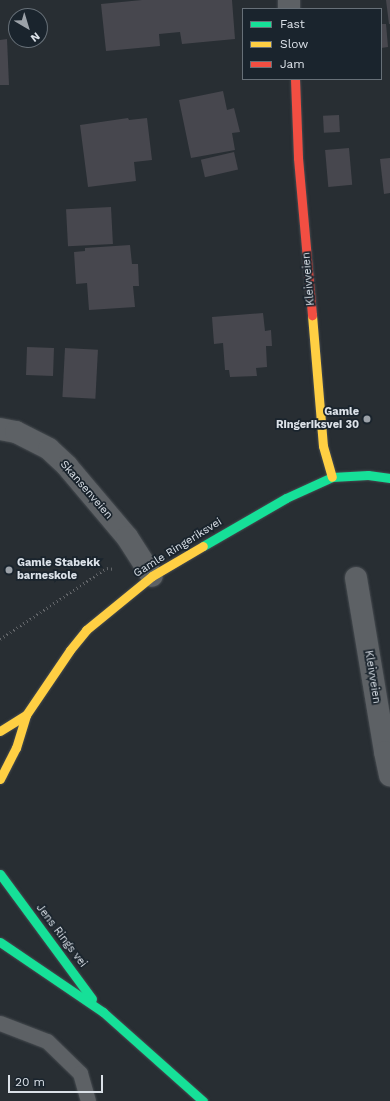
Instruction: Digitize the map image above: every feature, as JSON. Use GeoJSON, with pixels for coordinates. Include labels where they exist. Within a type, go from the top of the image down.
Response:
{"type":"FeatureCollection","features":[{"type":"Feature","properties":{"kind":"street","name":"Kleivveien"},"geometry":{"type":"LineString","coordinates":[[295,80],[298,158],[323,446],[332,477]]}},
{"type":"Feature","properties":{"kind":"street","name":"Skansenveien"},"geometry":{"type":"LineString","coordinates":[[0,429],[16,432],[49,449],[67,466],[127,537],[152,576]]}},
{"type":"Feature","properties":{"kind":"street","name":"Gamle Ringeriksvei"},"geometry":{"type":"LineString","coordinates":[[0,779],[16,748],[26,715],[70,650],[86,630],[117,603],[152,576],[286,498],[332,477],[368,475],[390,478]]}},
{"type":"Feature","properties":{"kind":"street","name":"Kleivveien"},"geometry":{"type":"LineString","coordinates":[[356,578],[384,752],[390,775]]}},
{"type":"Feature","properties":{"kind":"street","name":"Gamle Ringeriksvei"},"geometry":{"type":"LineString","coordinates":[[0,730],[26,715]]}},
{"type":"Feature","properties":{"kind":"street","name":"Jens Rings vei"},"geometry":{"type":"LineString","coordinates":[[0,874],[103,1012]]}},
{"type":"Feature","properties":{"kind":"street","name":"Jens Rings vei"},"geometry":{"type":"LineString","coordinates":[[0,942],[103,1012],[203,1101]]}},
{"type":"Feature","properties":{"kind":"lane"},"geometry":{"type":"LineString","coordinates":[[0,1023],[47,1041],[80,1073],[88,1101]]}},
{"type":"Feature","properties":{"kind":"path"},"geometry":{"type":"LineString","coordinates":[[0,639],[107,568],[152,576]]}},
{"type":"Feature","properties":{"kind":"building"},"geometry":{"type":"Polygon","coordinates":[[[142,0],[232,0],[235,39],[182,44],[180,32],[159,34],[160,46],[106,51],[101,4],[142,0]]]}},
{"type":"Feature","properties":{"kind":"building"},"geometry":{"type":"Polygon","coordinates":[[[386,0],[390,0],[390,24],[389,24],[386,0]]]}},
{"type":"Feature","properties":{"kind":"building"},"geometry":{"type":"Polygon","coordinates":[[[382,24],[386,24],[388,47],[382,48],[382,24]]]}},
{"type":"Feature","properties":{"kind":"building"},"geometry":{"type":"Polygon","coordinates":[[[7,39],[9,85],[0,85],[0,40],[7,39]]]}},
{"type":"Feature","properties":{"kind":"building"},"geometry":{"type":"Polygon","coordinates":[[[223,91],[227,110],[234,108],[240,132],[232,133],[235,150],[191,158],[179,100],[223,91]]]}},
{"type":"Feature","properties":{"kind":"building"},"geometry":{"type":"Polygon","coordinates":[[[339,115],[340,132],[324,133],[323,116],[339,115]]]}},
{"type":"Feature","properties":{"kind":"building"},"geometry":{"type":"Polygon","coordinates":[[[128,118],[129,120],[147,118],[152,160],[134,162],[136,181],[88,187],[80,125],[128,118]]]}},
{"type":"Feature","properties":{"kind":"building"},"geometry":{"type":"Polygon","coordinates":[[[349,148],[352,185],[328,187],[325,150],[349,148]]]}},
{"type":"Feature","properties":{"kind":"building"},"geometry":{"type":"Polygon","coordinates":[[[234,152],[238,170],[205,177],[201,160],[234,152]]]}},
{"type":"Feature","properties":{"kind":"building"},"geometry":{"type":"Polygon","coordinates":[[[390,158],[390,193],[384,194],[380,159],[390,158]]]}},
{"type":"Feature","properties":{"kind":"building"},"geometry":{"type":"Polygon","coordinates":[[[111,207],[113,244],[68,246],[66,209],[111,207]]]}},
{"type":"Feature","properties":{"kind":"building"},"geometry":{"type":"Polygon","coordinates":[[[130,245],[132,264],[138,264],[139,286],[133,286],[135,307],[89,310],[87,283],[76,284],[74,252],[85,251],[85,248],[130,245]]]}},
{"type":"Feature","properties":{"kind":"building"},"geometry":{"type":"Polygon","coordinates":[[[263,313],[265,331],[271,330],[272,346],[266,346],[267,367],[256,368],[257,376],[230,377],[229,370],[225,370],[223,343],[214,344],[212,317],[263,313]]]}},
{"type":"Feature","properties":{"kind":"building"},"geometry":{"type":"Polygon","coordinates":[[[27,347],[54,348],[53,376],[26,375],[27,347]]]}},
{"type":"Feature","properties":{"kind":"building"},"geometry":{"type":"Polygon","coordinates":[[[65,348],[98,350],[95,399],[62,397],[65,348]]]}},
{"type":"Feature","properties":{"kind":"traffic: fast"},"geometry":{"type":"LineString","coordinates":[[203,546],[286,498],[332,477],[368,475],[390,478]]}},
{"type":"Feature","properties":{"kind":"traffic: fast"},"geometry":{"type":"LineString","coordinates":[[0,874],[92,999]]}},
{"type":"Feature","properties":{"kind":"traffic: fast"},"geometry":{"type":"LineString","coordinates":[[0,942],[103,1012],[203,1101]]}},
{"type":"Feature","properties":{"kind":"traffic: slow"},"geometry":{"type":"LineString","coordinates":[[312,315],[323,446],[332,477]]}},
{"type":"Feature","properties":{"kind":"traffic: slow"},"geometry":{"type":"LineString","coordinates":[[0,779],[16,748],[26,715],[70,650],[86,630],[152,576],[203,546]]}},
{"type":"Feature","properties":{"kind":"traffic: slow"},"geometry":{"type":"LineString","coordinates":[[0,731],[26,715]]}},
{"type":"Feature","properties":{"kind":"traffic: jam"},"geometry":{"type":"LineString","coordinates":[[295,80],[298,158],[312,315]]}},
{"type":"Feature","properties":{"kind":"place","name":"Gamle Ringeriksvei 30"},"geometry":{"type":"Point","coordinates":[367,419]}},
{"type":"Feature","properties":{"kind":"place","name":"Gamle Stabekk barneskole"},"geometry":{"type":"Point","coordinates":[9,570]}}]}
